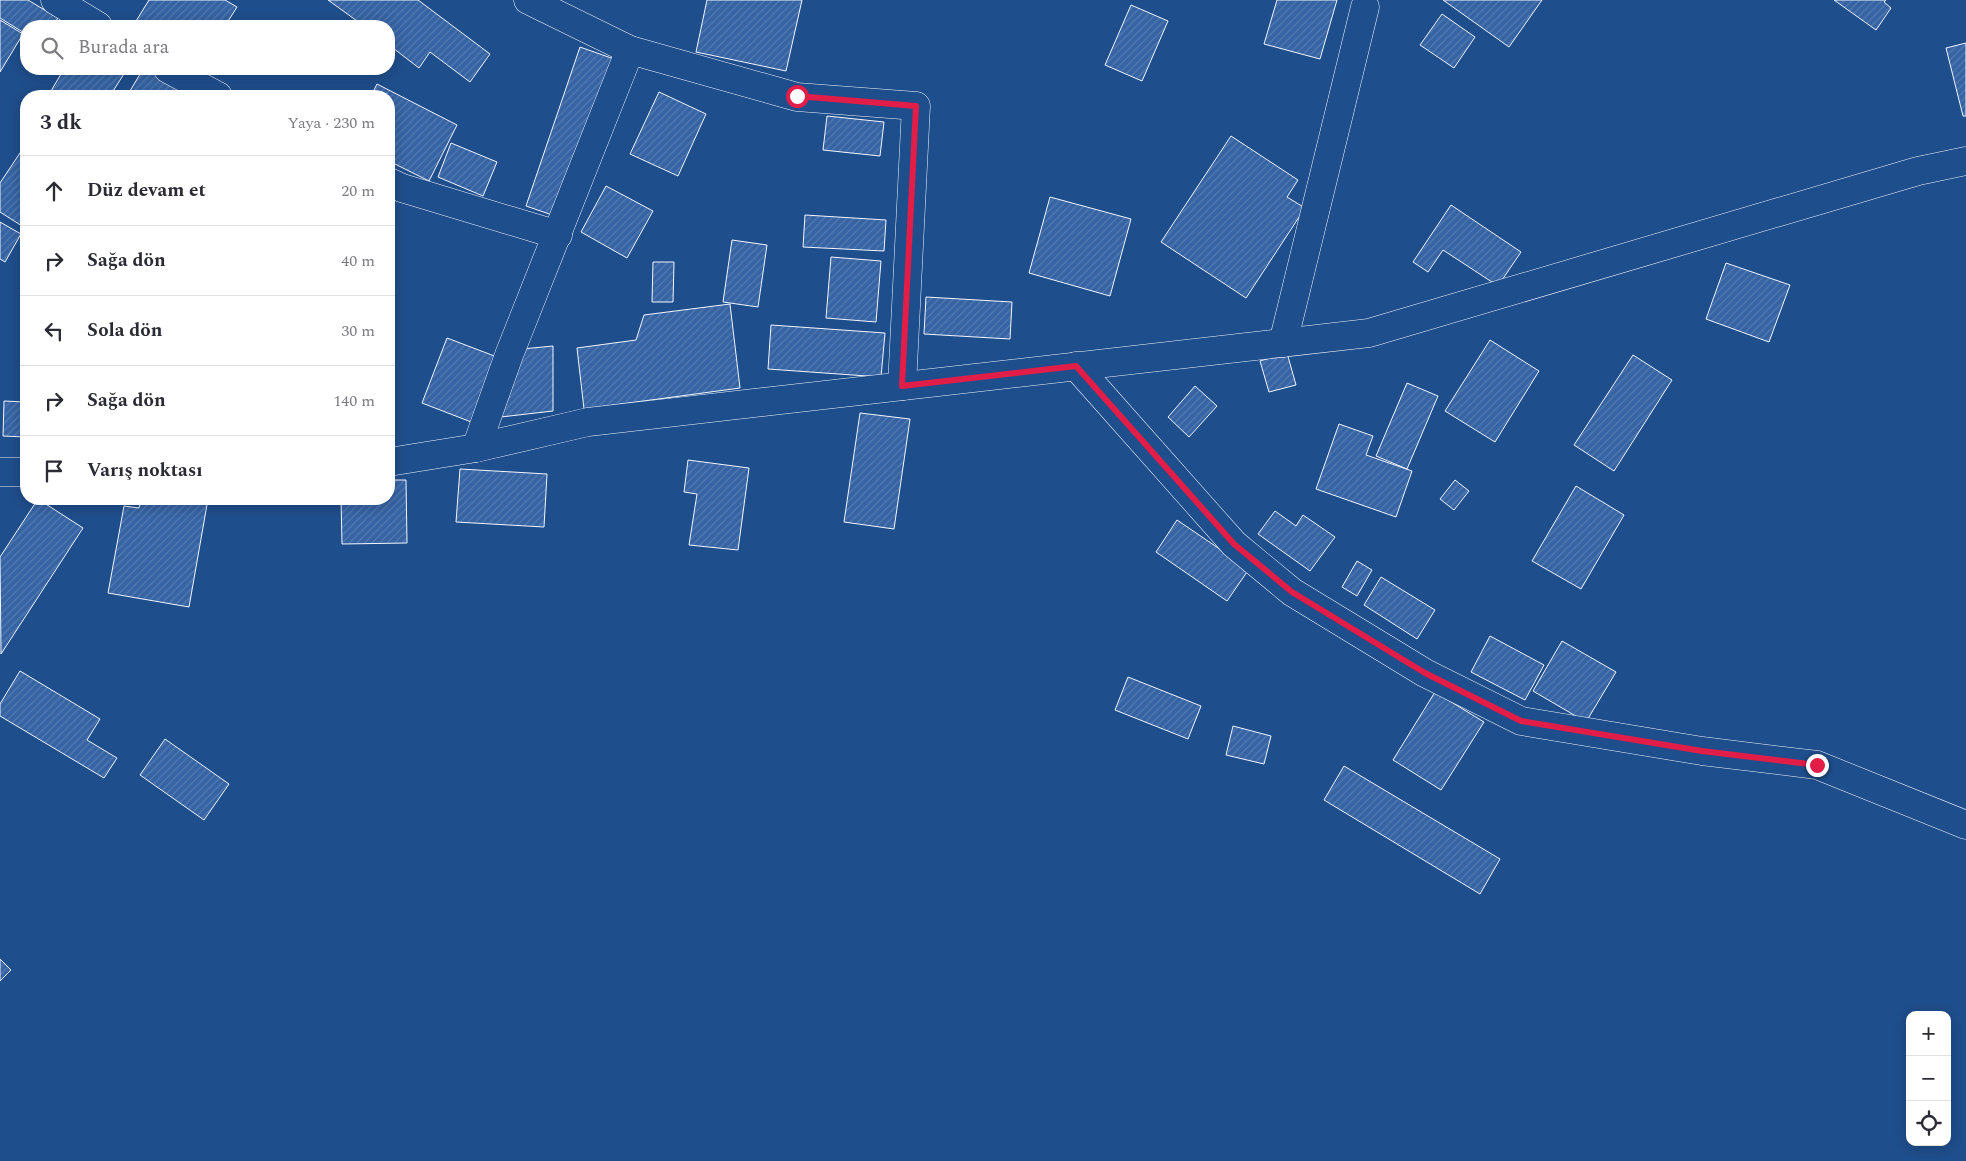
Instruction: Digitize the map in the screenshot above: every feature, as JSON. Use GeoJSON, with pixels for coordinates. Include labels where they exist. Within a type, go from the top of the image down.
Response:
{"type":"FeatureCollection","features":[{"type":"Feature","properties":{"kind":"street"},"geometry":{"type":"LineString","coordinates":[[55,0],[88,20]]}},
{"type":"Feature","properties":{"kind":"street"},"geometry":{"type":"LineString","coordinates":[[528,0],[630,50],[797,96],[916,106],[902,386]]}},
{"type":"Feature","properties":{"kind":"street"},"geometry":{"type":"LineString","coordinates":[[1284,343],[1365,6]]}},
{"type":"Feature","properties":{"kind":"street"},"geometry":{"type":"LineString","coordinates":[[476,448],[509,355],[630,50]]}},
{"type":"Feature","properties":{"kind":"street"},"geometry":{"type":"LineString","coordinates":[[179,75],[207,90]]}},
{"type":"Feature","properties":{"kind":"street"},"geometry":{"type":"LineString","coordinates":[[395,461],[476,448],[588,422],[1369,333],[1918,171],[1966,161]]}},
{"type":"Feature","properties":{"kind":"street"},"geometry":{"type":"LineString","coordinates":[[395,185],[558,235]]}},
{"type":"Feature","properties":{"kind":"street"},"geometry":{"type":"LineString","coordinates":[[1076,366],[1234,544],[1292,592],[1425,673],[1521,721],[1702,751],[1817,765],[1966,825]]}},
{"type":"Feature","properties":{"kind":"street"},"geometry":{"type":"LineString","coordinates":[[0,472],[20,472]]}},
{"type":"Feature","properties":{"kind":"building"},"geometry":{"type":"Polygon","coordinates":[[[0,0],[28,0],[58,18],[56,20],[20,20],[20,30],[0,18],[0,0]]]}},
{"type":"Feature","properties":{"kind":"building"},"geometry":{"type":"Polygon","coordinates":[[[149,0],[225,0],[237,7],[229,20],[137,20],[149,0]]]}},
{"type":"Feature","properties":{"kind":"building"},"geometry":{"type":"Polygon","coordinates":[[[328,0],[418,0],[490,54],[470,82],[430,52],[419,68],[395,50],[395,20],[356,20],[328,0]]]}},
{"type":"Feature","properties":{"kind":"building"},"geometry":{"type":"Polygon","coordinates":[[[707,0],[802,0],[786,71],[696,52],[707,0]]]}},
{"type":"Feature","properties":{"kind":"building"},"geometry":{"type":"Polygon","coordinates":[[[1277,0],[1337,0],[1320,59],[1264,44],[1277,0]]]}},
{"type":"Feature","properties":{"kind":"building"},"geometry":{"type":"Polygon","coordinates":[[[1443,0],[1542,0],[1509,47],[1443,0]]]}},
{"type":"Feature","properties":{"kind":"building"},"geometry":{"type":"Polygon","coordinates":[[[1834,0],[1886,0],[1884,2],[1891,8],[1876,30],[1834,0]]]}},
{"type":"Feature","properties":{"kind":"building"},"geometry":{"type":"Polygon","coordinates":[[[1131,5],[1168,21],[1142,81],[1105,65],[1131,5]]]}},
{"type":"Feature","properties":{"kind":"building"},"geometry":{"type":"Polygon","coordinates":[[[1442,14],[1475,37],[1454,68],[1420,45],[1442,14]]]}},
{"type":"Feature","properties":{"kind":"building"},"geometry":{"type":"Polygon","coordinates":[[[0,20],[20,32],[20,39],[0,72],[0,20]]]}},
{"type":"Feature","properties":{"kind":"building"},"geometry":{"type":"Polygon","coordinates":[[[1966,43],[1966,116],[1963,116],[1946,48],[1966,43]]]}},
{"type":"Feature","properties":{"kind":"building"},"geometry":{"type":"Polygon","coordinates":[[[580,47],[614,59],[561,218],[526,206],[580,47]]]}},
{"type":"Feature","properties":{"kind":"building"},"geometry":{"type":"Polygon","coordinates":[[[60,75],[123,75],[114,90],[52,90],[60,75]]]}},
{"type":"Feature","properties":{"kind":"building"},"geometry":{"type":"Polygon","coordinates":[[[139,75],[157,75],[182,90],[131,90],[139,75]]]}},
{"type":"Feature","properties":{"kind":"building"},"geometry":{"type":"Polygon","coordinates":[[[377,84],[389,90],[374,90],[377,84]]]}},
{"type":"Feature","properties":{"kind":"building"},"geometry":{"type":"Polygon","coordinates":[[[659,92],[706,114],[678,176],[630,154],[659,92]]]}},
{"type":"Feature","properties":{"kind":"building"},"geometry":{"type":"Polygon","coordinates":[[[395,93],[457,125],[429,181],[395,164],[395,93]]]}},
{"type":"Feature","properties":{"kind":"building"},"geometry":{"type":"Polygon","coordinates":[[[827,116],[884,122],[880,156],[823,150],[827,116]]]}},
{"type":"Feature","properties":{"kind":"building"},"geometry":{"type":"Polygon","coordinates":[[[1231,136],[1298,180],[1287,197],[1305,208],[1246,298],[1161,242],[1231,136]]]}},
{"type":"Feature","properties":{"kind":"building"},"geometry":{"type":"Polygon","coordinates":[[[451,143],[497,162],[483,196],[438,177],[451,143]]]}},
{"type":"Feature","properties":{"kind":"building"},"geometry":{"type":"Polygon","coordinates":[[[20,153],[20,225],[0,212],[0,183],[20,153]]]}},
{"type":"Feature","properties":{"kind":"building"},"geometry":{"type":"Polygon","coordinates":[[[606,186],[653,211],[627,258],[581,232],[606,186]]]}},
{"type":"Feature","properties":{"kind":"building"},"geometry":{"type":"Polygon","coordinates":[[[1050,197],[1131,219],[1110,296],[1029,273],[1050,197]]]}},
{"type":"Feature","properties":{"kind":"building"},"geometry":{"type":"Polygon","coordinates":[[[1451,205],[1521,252],[1498,286],[1443,250],[1428,272],[1413,262],[1451,205]]]}},
{"type":"Feature","properties":{"kind":"building"},"geometry":{"type":"Polygon","coordinates":[[[805,215],[886,220],[884,251],[803,247],[805,215]]]}},
{"type":"Feature","properties":{"kind":"building"},"geometry":{"type":"Polygon","coordinates":[[[0,222],[20,233],[20,236],[5,262],[0,259],[0,222]]]}},
{"type":"Feature","properties":{"kind":"building"},"geometry":{"type":"Polygon","coordinates":[[[732,240],[767,245],[758,307],[723,302],[732,240]]]}},
{"type":"Feature","properties":{"kind":"building"},"geometry":{"type":"Polygon","coordinates":[[[831,257],[881,261],[876,322],[826,318],[831,257]]]}},
{"type":"Feature","properties":{"kind":"building"},"geometry":{"type":"Polygon","coordinates":[[[653,262],[674,262],[673,302],[652,302],[653,262]]]}},
{"type":"Feature","properties":{"kind":"building"},"geometry":{"type":"Polygon","coordinates":[[[1726,263],[1790,285],[1769,342],[1706,319],[1726,263]]]}},
{"type":"Feature","properties":{"kind":"building"},"geometry":{"type":"Polygon","coordinates":[[[926,297],[1012,302],[1010,339],[924,334],[926,297]]]}},
{"type":"Feature","properties":{"kind":"building"},"geometry":{"type":"Polygon","coordinates":[[[730,304],[740,388],[584,409],[577,348],[636,340],[644,315],[730,304]]]}},
{"type":"Feature","properties":{"kind":"building"},"geometry":{"type":"Polygon","coordinates":[[[771,325],[885,333],[881,377],[768,369],[771,325]]]}},
{"type":"Feature","properties":{"kind":"building"},"geometry":{"type":"Polygon","coordinates":[[[447,338],[505,360],[479,425],[422,403],[447,338]]]}},
{"type":"Feature","properties":{"kind":"building"},"geometry":{"type":"Polygon","coordinates":[[[1490,340],[1539,371],[1495,442],[1445,411],[1490,340]]]}},
{"type":"Feature","properties":{"kind":"building"},"geometry":{"type":"Polygon","coordinates":[[[553,346],[553,411],[501,417],[522,349],[553,346]]]}},
{"type":"Feature","properties":{"kind":"building"},"geometry":{"type":"Polygon","coordinates":[[[1287,353],[1296,385],[1269,392],[1260,361],[1287,353]]]}},
{"type":"Feature","properties":{"kind":"building"},"geometry":{"type":"Polygon","coordinates":[[[1633,355],[1672,380],[1614,471],[1574,445],[1633,355]]]}},
{"type":"Feature","properties":{"kind":"building"},"geometry":{"type":"Polygon","coordinates":[[[1407,383],[1438,396],[1407,469],[1376,456],[1407,383]]]}},
{"type":"Feature","properties":{"kind":"building"},"geometry":{"type":"Polygon","coordinates":[[[1195,386],[1217,406],[1189,437],[1168,417],[1195,386]]]}},
{"type":"Feature","properties":{"kind":"building"},"geometry":{"type":"Polygon","coordinates":[[[4,401],[20,402],[20,437],[3,436],[4,401]]]}},
{"type":"Feature","properties":{"kind":"building"},"geometry":{"type":"Polygon","coordinates":[[[860,413],[910,419],[894,529],[844,522],[860,413]]]}},
{"type":"Feature","properties":{"kind":"building"},"geometry":{"type":"Polygon","coordinates":[[[1339,424],[1373,436],[1366,455],[1412,471],[1396,517],[1316,489],[1339,424]]]}},
{"type":"Feature","properties":{"kind":"building"},"geometry":{"type":"Polygon","coordinates":[[[688,460],[749,468],[738,550],[689,545],[697,494],[684,492],[688,460]]]}},
{"type":"Feature","properties":{"kind":"building"},"geometry":{"type":"Polygon","coordinates":[[[460,469],[547,474],[544,527],[456,522],[460,469]]]}},
{"type":"Feature","properties":{"kind":"building"},"geometry":{"type":"Polygon","coordinates":[[[395,480],[406,480],[407,543],[342,544],[341,505],[395,505],[395,480]]]}},
{"type":"Feature","properties":{"kind":"building"},"geometry":{"type":"Polygon","coordinates":[[[1455,480],[1469,491],[1454,510],[1440,499],[1455,480]]]}},
{"type":"Feature","properties":{"kind":"building"},"geometry":{"type":"Polygon","coordinates":[[[1576,486],[1624,515],[1581,589],[1532,561],[1576,486]]]}},
{"type":"Feature","properties":{"kind":"building"},"geometry":{"type":"Polygon","coordinates":[[[34,505],[47,505],[83,528],[1,654],[0,557],[34,505]]]}},
{"type":"Feature","properties":{"kind":"building"},"geometry":{"type":"Polygon","coordinates":[[[140,505],[207,505],[189,607],[108,593],[124,506],[139,508],[140,505]]]}},
{"type":"Feature","properties":{"kind":"building"},"geometry":{"type":"Polygon","coordinates":[[[1275,511],[1296,526],[1303,515],[1335,537],[1310,571],[1258,534],[1275,511]]]}},
{"type":"Feature","properties":{"kind":"building"},"geometry":{"type":"Polygon","coordinates":[[[1177,520],[1249,569],[1227,601],[1156,552],[1177,520]]]}},
{"type":"Feature","properties":{"kind":"building"},"geometry":{"type":"Polygon","coordinates":[[[1357,561],[1372,570],[1357,596],[1342,587],[1357,561]]]}},
{"type":"Feature","properties":{"kind":"building"},"geometry":{"type":"Polygon","coordinates":[[[1381,577],[1435,610],[1417,639],[1364,605],[1381,577]]]}},
{"type":"Feature","properties":{"kind":"building"},"geometry":{"type":"Polygon","coordinates":[[[1490,636],[1544,665],[1525,700],[1471,672],[1490,636]]]}},
{"type":"Feature","properties":{"kind":"building"},"geometry":{"type":"Polygon","coordinates":[[[1562,641],[1616,672],[1586,722],[1533,691],[1562,641]]]}},
{"type":"Feature","properties":{"kind":"building"},"geometry":{"type":"Polygon","coordinates":[[[20,671],[100,719],[87,740],[117,758],[104,778],[0,716],[0,704],[20,671]]]}},
{"type":"Feature","properties":{"kind":"building"},"geometry":{"type":"Polygon","coordinates":[[[1128,677],[1201,706],[1188,739],[1115,710],[1128,677]]]}},
{"type":"Feature","properties":{"kind":"building"},"geometry":{"type":"Polygon","coordinates":[[[1435,692],[1484,722],[1441,790],[1393,760],[1435,692]]]}},
{"type":"Feature","properties":{"kind":"building"},"geometry":{"type":"Polygon","coordinates":[[[1233,726],[1271,736],[1264,764],[1226,755],[1233,726]]]}},
{"type":"Feature","properties":{"kind":"building"},"geometry":{"type":"Polygon","coordinates":[[[165,739],[229,784],[204,820],[140,775],[165,739]]]}},
{"type":"Feature","properties":{"kind":"building"},"geometry":{"type":"Polygon","coordinates":[[[1344,766],[1500,859],[1480,894],[1324,800],[1344,766]]]}},
{"type":"Feature","properties":{"kind":"building"},"geometry":{"type":"Polygon","coordinates":[[[0,959],[11,970],[0,981],[0,959]]]}},
{"type":"Feature","properties":{"kind":"route"},"geometry":{"type":"LineString","coordinates":[[797,96],[916,106],[902,386],[1076,366],[1234,544],[1292,592],[1425,673],[1521,721],[1702,751],[1817,765]]}}]}
